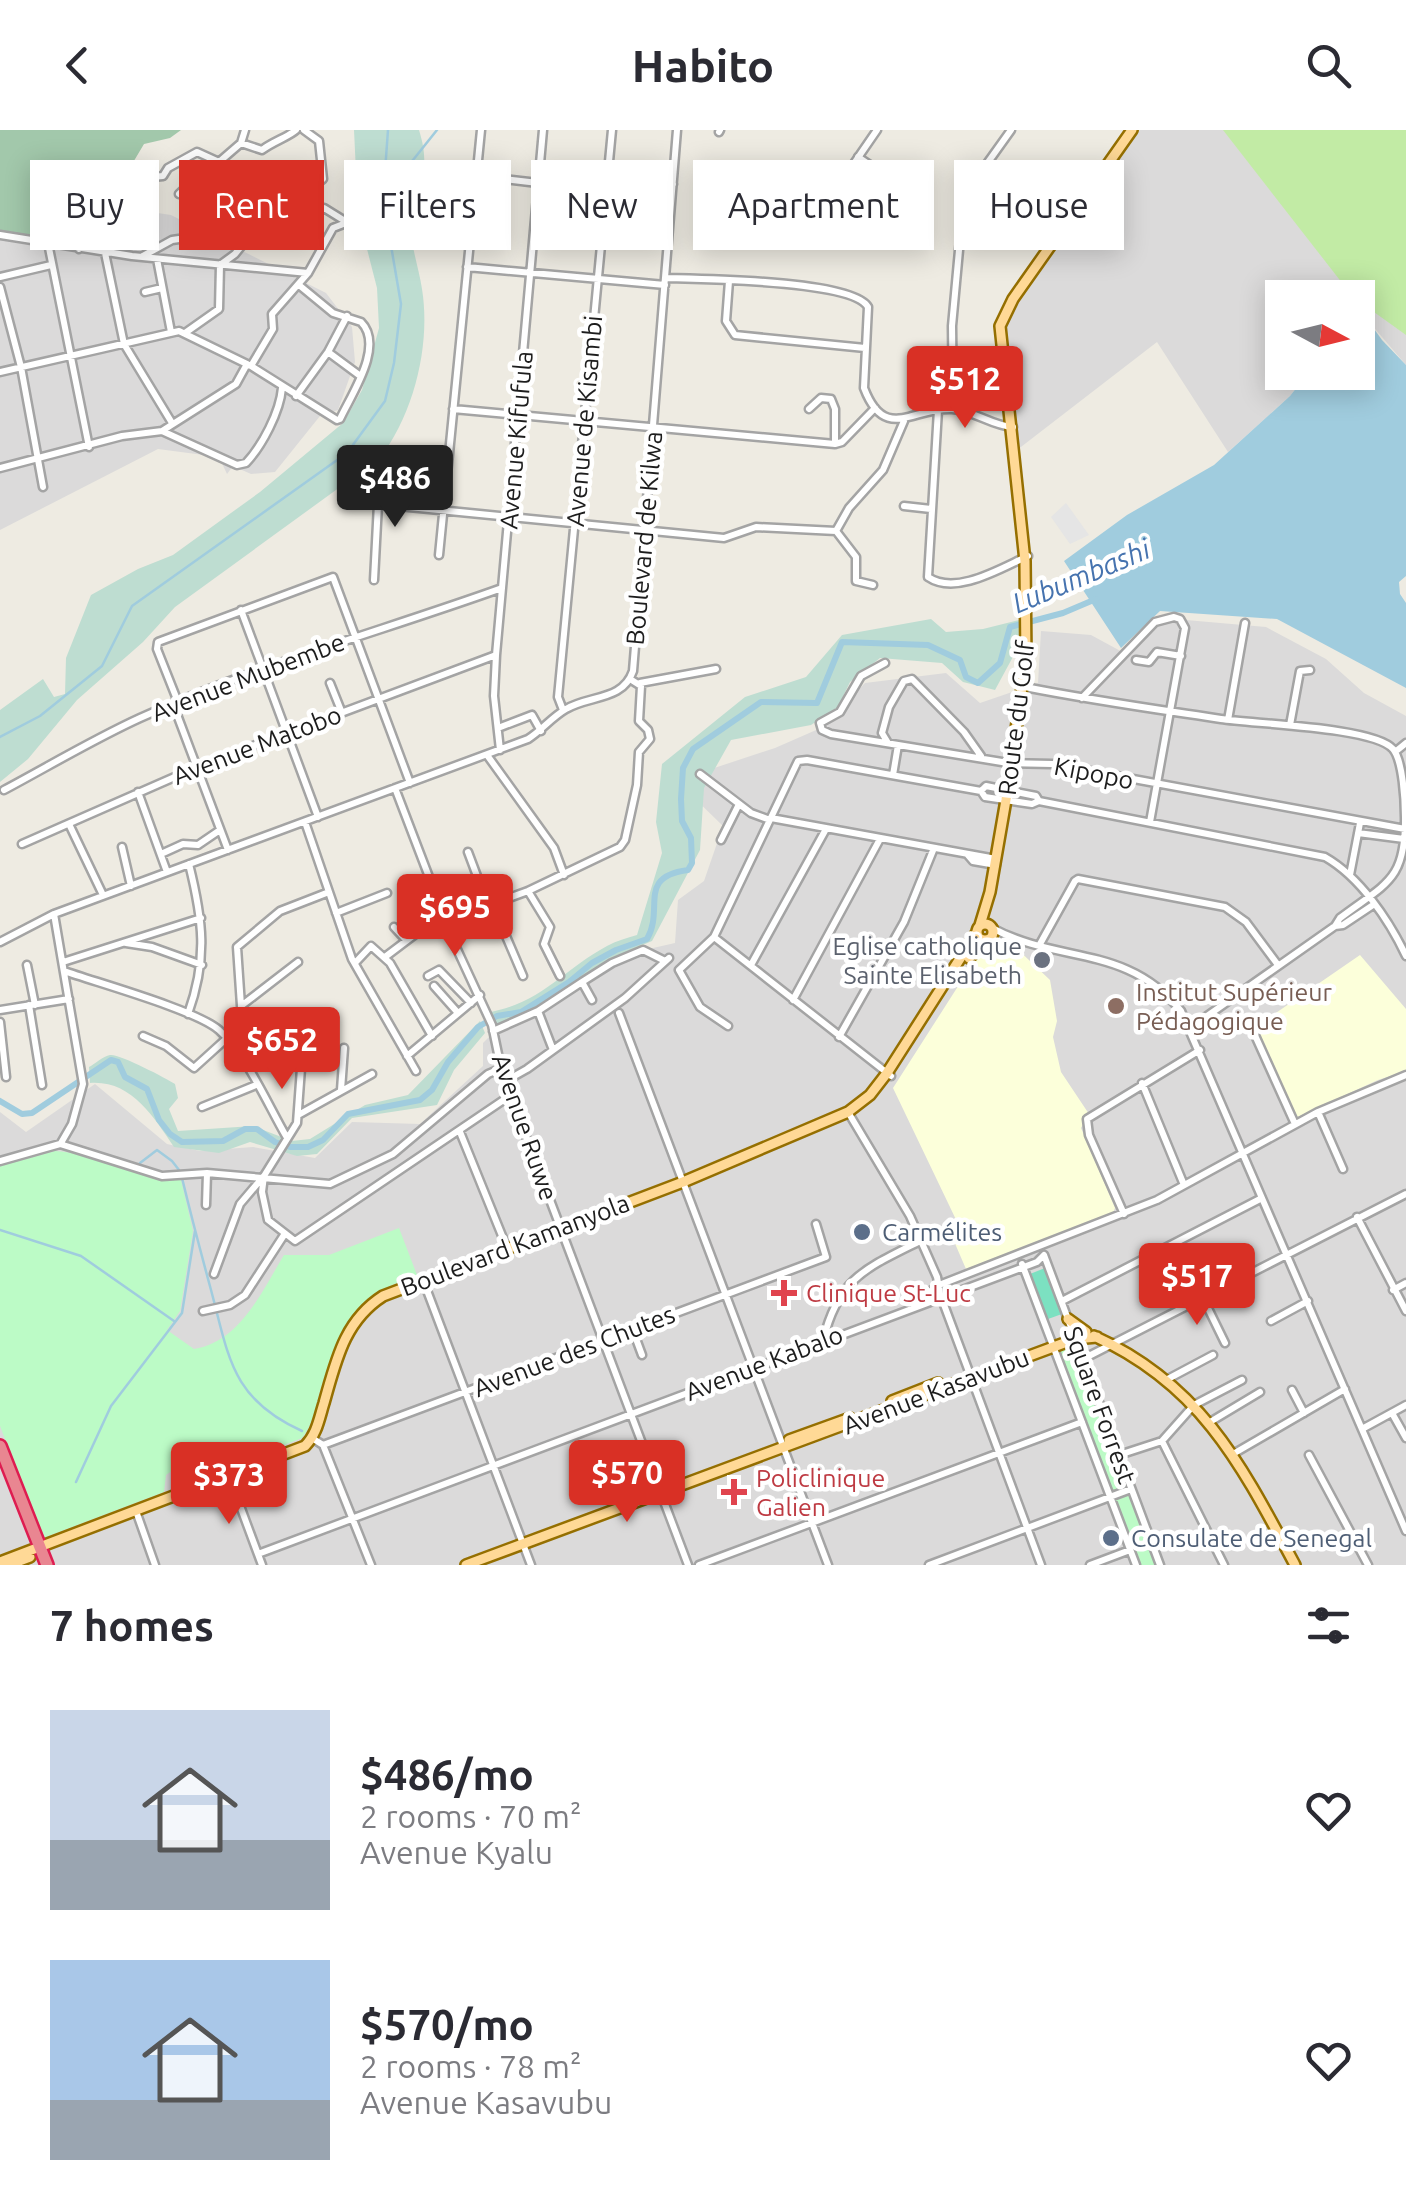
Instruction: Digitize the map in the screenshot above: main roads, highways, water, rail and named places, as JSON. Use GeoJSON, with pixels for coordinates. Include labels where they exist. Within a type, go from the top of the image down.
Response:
{"type":"FeatureCollection","features":[{"type":"Feature","properties":{"kind":"highway"},"geometry":{"type":"LineString","coordinates":[[0,1446],[43,1555]]}},
{"type":"Feature","properties":{"kind":"main road","name":"Route du Golf"},"geometry":{"type":"LineString","coordinates":[[984,927],[1027,687],[1030,619],[1015,450],[1000,339],[1002,319],[1134,130]]}},
{"type":"Feature","properties":{"kind":"main road","name":"Boulevard Kamanyola"},"geometry":{"type":"LineString","coordinates":[[938,1000],[987,939],[981,939],[984,927]]}},
{"type":"Feature","properties":{"kind":"main road","name":"Boulevard Kamanyola"},"geometry":{"type":"LineString","coordinates":[[423,1281],[707,1175],[849,1114],[889,1075],[984,927]]}},
{"type":"Feature","properties":{"kind":"main road","name":"Boulevard Kamanyola"},"geometry":{"type":"LineString","coordinates":[[43,1555],[317,1442],[348,1330],[376,1301],[562,1230]]}},
{"type":"Feature","properties":{"kind":"main road"},"geometry":{"type":"LineString","coordinates":[[1068,1318],[1166,1380],[1210,1422],[1234,1454],[1295,1565]]}},
{"type":"Feature","properties":{"kind":"main road"},"geometry":{"type":"LineString","coordinates":[[1074,1336],[1086,1332]]}},
{"type":"Feature","properties":{"kind":"main road","name":"Avenue Kasavubu"},"geometry":{"type":"LineString","coordinates":[[466,1565],[1074,1336],[1097,1337]]}},
{"type":"Feature","properties":{"kind":"main road"},"geometry":{"type":"LineString","coordinates":[[0,1562],[43,1555]]}},
{"type":"Feature","properties":{"kind":"main road"},"geometry":{"type":"LineString","coordinates":[[9,1565],[43,1555]]}},
{"type":"Feature","properties":{"kind":"water"},"geometry":{"type":"Polygon","coordinates":[[[1375,330],[1406,365],[1406,576],[1399,582],[1406,603],[1406,688],[1277,619],[1160,611],[1121,648],[1064,561],[1127,515],[1214,465],[1295,390],[1375,390],[1375,330]]]}},
{"type":"Feature","properties":{"kind":"waterway"},"geometry":{"type":"LineString","coordinates":[[0,737],[40,716],[102,666],[132,606],[347,453],[385,401],[401,304],[383,199],[388,130]]}},
{"type":"Feature","properties":{"kind":"waterway"},"geometry":{"type":"LineString","coordinates":[[413,160],[437,130]]}},
{"type":"Feature","properties":{"kind":"waterway","name":"Lubumbashi"},"geometry":{"type":"LineString","coordinates":[[0,1101],[22,1114],[32,1113],[111,1060],[118,1062],[125,1077],[147,1089],[159,1120],[182,1142],[223,1141],[245,1129],[257,1129],[275,1142],[308,1147],[323,1140],[348,1114],[420,1100],[432,1090],[448,1062],[478,1027],[497,1016],[521,1012],[592,963],[647,939],[657,887],[662,879],[688,870],[692,863],[691,838],[682,821],[681,799],[683,768],[693,749],[761,702],[817,703],[842,642],[928,645],[960,660],[966,677],[978,683],[1000,663],[1010,627],[1063,613],[1096,599]]}},
{"type":"Feature","properties":{"kind":"waterway"},"geometry":{"type":"LineString","coordinates":[[140,1163],[157,1150],[179,1170]]}},
{"type":"Feature","properties":{"kind":"waterway"},"geometry":{"type":"LineString","coordinates":[[182,1178],[223,1336],[237,1374],[260,1405],[302,1431]]}},
{"type":"Feature","properties":{"kind":"waterway"},"geometry":{"type":"LineString","coordinates":[[0,1230],[81,1256],[174,1321]]}},
{"type":"Feature","properties":{"kind":"waterway"},"geometry":{"type":"LineString","coordinates":[[76,1482],[111,1406],[182,1313],[195,1231]]}},
{"type":"Feature","properties":{"kind":"place","name":"Eglise catholique Sainte Elisabeth"},"geometry":{"type":"Point","coordinates":[1042,960]}},
{"type":"Feature","properties":{"kind":"place","name":"Institut Supérieur Pédagogique"},"geometry":{"type":"Point","coordinates":[1116,1006]}},
{"type":"Feature","properties":{"kind":"place","name":"Carmélites"},"geometry":{"type":"Point","coordinates":[862,1232]}},
{"type":"Feature","properties":{"kind":"place","name":"Clinique St-Luc"},"geometry":{"type":"Point","coordinates":[784,1293]}},
{"type":"Feature","properties":{"kind":"place","name":"Policlinique Galien"},"geometry":{"type":"Point","coordinates":[734,1492]}},
{"type":"Feature","properties":{"kind":"place","name":"Consulate de Senegal"},"geometry":{"type":"Point","coordinates":[1111,1538]}}]}
